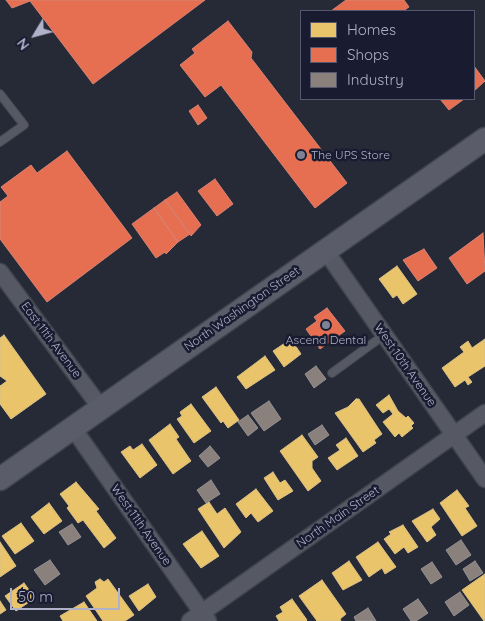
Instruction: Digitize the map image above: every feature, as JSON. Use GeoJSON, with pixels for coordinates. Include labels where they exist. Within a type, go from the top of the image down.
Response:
{"type":"FeatureCollection","features":[{"type":"Feature","properties":{"kind":"main road","name":"North Washington Street"},"geometry":{"type":"LineString","coordinates":[[0,479],[485,140]]}},
{"type":"Feature","properties":{"kind":"street","name":"West 10th Avenue"},"geometry":{"type":"LineString","coordinates":[[326,250],[485,479]]}},
{"type":"Feature","properties":{"kind":"street","name":"East 11th Avenue"},"geometry":{"type":"LineString","coordinates":[[0,272],[101,408]]}},
{"type":"Feature","properties":{"kind":"street","name":"North Main Street"},"geometry":{"type":"LineString","coordinates":[[200,618],[485,413]]}},
{"type":"Feature","properties":{"kind":"street","name":"West 11th Avenue"},"geometry":{"type":"LineString","coordinates":[[72,428],[200,618]]}},
{"type":"Feature","properties":{"kind":"lane"},"geometry":{"type":"LineString","coordinates":[[0,94],[24,125],[0,142]]}},
{"type":"Feature","properties":{"kind":"lane"},"geometry":{"type":"LineString","coordinates":[[332,373],[384,335]]}},
{"type":"Feature","properties":{"kind":"building: Homes"},"geometry":{"type":"Polygon","coordinates":[[[397,266],[417,294],[403,304],[397,295],[393,298],[379,279],[397,266]]]}},
{"type":"Feature","properties":{"kind":"building: Homes"},"geometry":{"type":"Polygon","coordinates":[[[4,335],[46,394],[11,419],[0,404],[0,386],[7,381],[0,376],[0,338],[4,335]]]}},
{"type":"Feature","properties":{"kind":"building: Homes"},"geometry":{"type":"Polygon","coordinates":[[[291,339],[301,354],[284,367],[273,351],[291,339]]]}},
{"type":"Feature","properties":{"kind":"building: Homes"},"geometry":{"type":"Polygon","coordinates":[[[485,339],[485,366],[468,377],[472,382],[468,385],[465,380],[455,387],[442,368],[464,352],[460,347],[468,341],[472,348],[485,339]]]}},
{"type":"Feature","properties":{"kind":"building: Homes"},"geometry":{"type":"Polygon","coordinates":[[[265,356],[275,370],[246,389],[237,377],[265,356]]]}},
{"type":"Feature","properties":{"kind":"building: Homes"},"geometry":{"type":"Polygon","coordinates":[[[216,387],[239,420],[228,428],[223,421],[221,423],[202,397],[216,387]]]}},
{"type":"Feature","properties":{"kind":"building: Homes"},"geometry":{"type":"Polygon","coordinates":[[[389,395],[398,411],[406,418],[408,416],[414,423],[411,426],[413,428],[402,437],[399,433],[395,437],[383,422],[393,414],[389,409],[383,413],[376,405],[389,395]]]}},
{"type":"Feature","properties":{"kind":"building: Homes"},"geometry":{"type":"Polygon","coordinates":[[[356,399],[359,399],[382,434],[374,440],[376,443],[363,452],[335,413],[348,407],[356,399]]]}},
{"type":"Feature","properties":{"kind":"building: Homes"},"geometry":{"type":"Polygon","coordinates":[[[191,404],[211,431],[194,443],[177,419],[182,416],[180,412],[191,404]]]}},
{"type":"Feature","properties":{"kind":"building: Homes"},"geometry":{"type":"Polygon","coordinates":[[[170,424],[179,437],[176,439],[191,461],[173,474],[149,440],[170,424]]]}},
{"type":"Feature","properties":{"kind":"building: Homes"},"geometry":{"type":"Polygon","coordinates":[[[302,435],[318,457],[312,461],[312,468],[321,481],[308,491],[280,451],[302,435]]]}},
{"type":"Feature","properties":{"kind":"building: Homes"},"geometry":{"type":"Polygon","coordinates":[[[346,438],[358,456],[337,470],[328,458],[340,450],[336,445],[346,438]]]}},
{"type":"Feature","properties":{"kind":"building: Homes"},"geometry":{"type":"Polygon","coordinates":[[[142,444],[157,465],[140,478],[121,452],[130,446],[133,450],[142,444]]]}},
{"type":"Feature","properties":{"kind":"building: Homes"},"geometry":{"type":"Polygon","coordinates":[[[273,472],[280,483],[285,480],[293,491],[278,500],[264,478],[273,472]]]}},
{"type":"Feature","properties":{"kind":"building: Homes"},"geometry":{"type":"Polygon","coordinates":[[[76,482],[99,509],[96,511],[116,538],[104,548],[83,520],[78,523],[60,494],[76,482]]]}},
{"type":"Feature","properties":{"kind":"building: Homes"},"geometry":{"type":"Polygon","coordinates":[[[256,489],[273,511],[258,522],[251,513],[246,518],[236,504],[256,489]]]}},
{"type":"Feature","properties":{"kind":"building: Homes"},"geometry":{"type":"Polygon","coordinates":[[[457,490],[469,506],[465,508],[477,526],[462,536],[440,503],[457,490]]]}},
{"type":"Feature","properties":{"kind":"building: Homes"},"geometry":{"type":"Polygon","coordinates":[[[209,502],[217,514],[225,508],[241,532],[224,548],[198,509],[209,502]]]}},
{"type":"Feature","properties":{"kind":"building: Homes"},"geometry":{"type":"Polygon","coordinates":[[[49,503],[62,521],[44,534],[31,517],[49,503]]]}},
{"type":"Feature","properties":{"kind":"building: Homes"},"geometry":{"type":"Polygon","coordinates":[[[433,509],[440,519],[431,527],[436,535],[427,542],[412,521],[433,509]]]}},
{"type":"Feature","properties":{"kind":"building: Homes"},"geometry":{"type":"Polygon","coordinates":[[[21,523],[34,541],[15,554],[2,536],[21,523]]]}},
{"type":"Feature","properties":{"kind":"building: Homes"},"geometry":{"type":"Polygon","coordinates":[[[403,525],[418,547],[408,553],[404,547],[395,554],[384,539],[391,534],[389,532],[403,525]]]}},
{"type":"Feature","properties":{"kind":"building: Homes"},"geometry":{"type":"Polygon","coordinates":[[[202,531],[219,556],[201,568],[183,544],[202,531]]]}},
{"type":"Feature","properties":{"kind":"building: Homes"},"geometry":{"type":"Polygon","coordinates":[[[0,542],[16,566],[0,577],[0,542]]]}},
{"type":"Feature","properties":{"kind":"building: Homes"},"geometry":{"type":"Polygon","coordinates":[[[378,542],[396,567],[385,574],[382,568],[369,577],[356,557],[378,542]]]}},
{"type":"Feature","properties":{"kind":"building: Homes"},"geometry":{"type":"Polygon","coordinates":[[[349,561],[362,580],[343,590],[332,573],[349,561]]]}},
{"type":"Feature","properties":{"kind":"building: Homes"},"geometry":{"type":"Polygon","coordinates":[[[485,574],[485,621],[484,621],[462,590],[485,574]]]}},
{"type":"Feature","properties":{"kind":"building: Homes"},"geometry":{"type":"Polygon","coordinates":[[[100,579],[104,582],[108,579],[134,615],[125,621],[103,621],[86,596],[97,588],[95,582],[100,579]]]}},
{"type":"Feature","properties":{"kind":"building: Homes"},"geometry":{"type":"Polygon","coordinates":[[[322,580],[346,614],[340,619],[341,621],[317,621],[299,596],[322,580]]]}},
{"type":"Feature","properties":{"kind":"building: Homes"},"geometry":{"type":"Polygon","coordinates":[[[24,583],[35,598],[16,611],[5,596],[24,583]]]}},
{"type":"Feature","properties":{"kind":"building: Homes"},"geometry":{"type":"Polygon","coordinates":[[[148,584],[156,597],[139,611],[129,596],[148,584]]]}},
{"type":"Feature","properties":{"kind":"building: Homes"},"geometry":{"type":"Polygon","coordinates":[[[292,599],[306,621],[279,621],[276,616],[283,612],[280,607],[292,599]]]}},
{"type":"Feature","properties":{"kind":"building: Homes"},"geometry":{"type":"Polygon","coordinates":[[[0,601],[6,610],[0,614],[0,601]]]}},
{"type":"Feature","properties":{"kind":"building: Homes"},"geometry":{"type":"Polygon","coordinates":[[[84,602],[97,621],[63,621],[60,616],[84,602]]]}},
{"type":"Feature","properties":{"kind":"building: Shops"},"geometry":{"type":"Polygon","coordinates":[[[6,0],[205,0],[93,84],[30,1],[12,8],[6,0]]]}},
{"type":"Feature","properties":{"kind":"building: Shops"},"geometry":{"type":"Polygon","coordinates":[[[346,0],[404,0],[409,7],[404,10],[332,10],[346,0]]]}},
{"type":"Feature","properties":{"kind":"building: Shops"},"geometry":{"type":"Polygon","coordinates":[[[228,21],[252,52],[251,58],[347,183],[315,208],[221,85],[205,97],[180,65],[195,53],[192,49],[228,21]]]}},
{"type":"Feature","properties":{"kind":"building: Shops"},"geometry":{"type":"Polygon","coordinates":[[[475,67],[485,81],[475,90],[475,67]]]}},
{"type":"Feature","properties":{"kind":"building: Shops"},"geometry":{"type":"Polygon","coordinates":[[[441,100],[463,100],[449,110],[441,100]]]}},
{"type":"Feature","properties":{"kind":"building: Shops"},"geometry":{"type":"Polygon","coordinates":[[[198,105],[207,118],[198,125],[189,111],[198,105]]]}},
{"type":"Feature","properties":{"kind":"building: Shops"},"geometry":{"type":"Polygon","coordinates":[[[67,151],[132,238],[47,302],[0,239],[0,202],[8,196],[1,187],[31,165],[37,173],[67,151]]]}},
{"type":"Feature","properties":{"kind":"building: Shops"},"geometry":{"type":"Polygon","coordinates":[[[215,179],[233,204],[217,216],[198,191],[215,179]]]}},
{"type":"Feature","properties":{"kind":"building: Shops"},"geometry":{"type":"Polygon","coordinates":[[[177,192],[201,225],[191,236],[165,200],[177,192]]]}},
{"type":"Feature","properties":{"kind":"building: Shops"},"geometry":{"type":"Polygon","coordinates":[[[165,200],[190,234],[178,242],[154,208],[165,200]]]}},
{"type":"Feature","properties":{"kind":"building: Shops"},"geometry":{"type":"Polygon","coordinates":[[[154,208],[178,242],[166,254],[165,252],[156,258],[132,224],[154,208]]]}},
{"type":"Feature","properties":{"kind":"building: Shops"},"geometry":{"type":"Polygon","coordinates":[[[483,233],[485,271],[467,284],[449,258],[483,233]]]}},
{"type":"Feature","properties":{"kind":"building: Shops"},"geometry":{"type":"Polygon","coordinates":[[[424,249],[437,268],[418,281],[403,260],[424,249]]]}},
{"type":"Feature","properties":{"kind":"building: Shops","name":"Ascend Dental"},"geometry":{"type":"Polygon","coordinates":[[[327,308],[345,331],[320,349],[306,329],[317,321],[314,317],[327,308]]]}},
{"type":"Feature","properties":{"kind":"building: Industry"},"geometry":{"type":"Polygon","coordinates":[[[316,366],[326,379],[314,388],[305,374],[316,366]]]}},
{"type":"Feature","properties":{"kind":"building: Industry"},"geometry":{"type":"Polygon","coordinates":[[[269,401],[281,419],[264,431],[251,413],[269,401]]]}},
{"type":"Feature","properties":{"kind":"building: Industry"},"geometry":{"type":"Polygon","coordinates":[[[248,415],[258,428],[248,436],[238,422],[248,415]]]}},
{"type":"Feature","properties":{"kind":"building: Industry"},"geometry":{"type":"Polygon","coordinates":[[[322,425],[329,435],[315,445],[308,434],[322,425]]]}},
{"type":"Feature","properties":{"kind":"building: Industry"},"geometry":{"type":"Polygon","coordinates":[[[210,446],[220,458],[208,467],[199,456],[210,446]]]}},
{"type":"Feature","properties":{"kind":"building: Industry"},"geometry":{"type":"Polygon","coordinates":[[[211,480],[220,494],[206,503],[197,490],[211,480]]]}},
{"type":"Feature","properties":{"kind":"building: Industry"},"geometry":{"type":"Polygon","coordinates":[[[72,524],[81,537],[68,545],[59,532],[72,524]]]}},
{"type":"Feature","properties":{"kind":"building: Industry"},"geometry":{"type":"Polygon","coordinates":[[[461,540],[471,555],[456,565],[446,550],[461,540]]]}},
{"type":"Feature","properties":{"kind":"building: Industry"},"geometry":{"type":"Polygon","coordinates":[[[50,560],[60,574],[45,585],[34,570],[50,560]]]}},
{"type":"Feature","properties":{"kind":"building: Industry"},"geometry":{"type":"Polygon","coordinates":[[[475,561],[483,573],[470,581],[463,569],[475,561]]]}},
{"type":"Feature","properties":{"kind":"building: Industry"},"geometry":{"type":"Polygon","coordinates":[[[432,562],[442,577],[431,584],[421,569],[432,562]]]}},
{"type":"Feature","properties":{"kind":"building: Industry"},"geometry":{"type":"Polygon","coordinates":[[[460,592],[469,605],[454,616],[445,602],[460,592]]]}},
{"type":"Feature","properties":{"kind":"building: Industry"},"geometry":{"type":"Polygon","coordinates":[[[418,599],[428,613],[416,621],[411,621],[403,609],[418,599]]]}},
{"type":"Feature","properties":{"kind":"building: Industry"},"geometry":{"type":"Polygon","coordinates":[[[368,608],[376,621],[356,621],[354,617],[368,608]]]}},
{"type":"Feature","properties":{"kind":"place","name":"The UPS Store"},"geometry":{"type":"Point","coordinates":[301,155]}},
{"type":"Feature","properties":{"kind":"place","name":"Ascend Dental"},"geometry":{"type":"Point","coordinates":[326,325]}}]}
